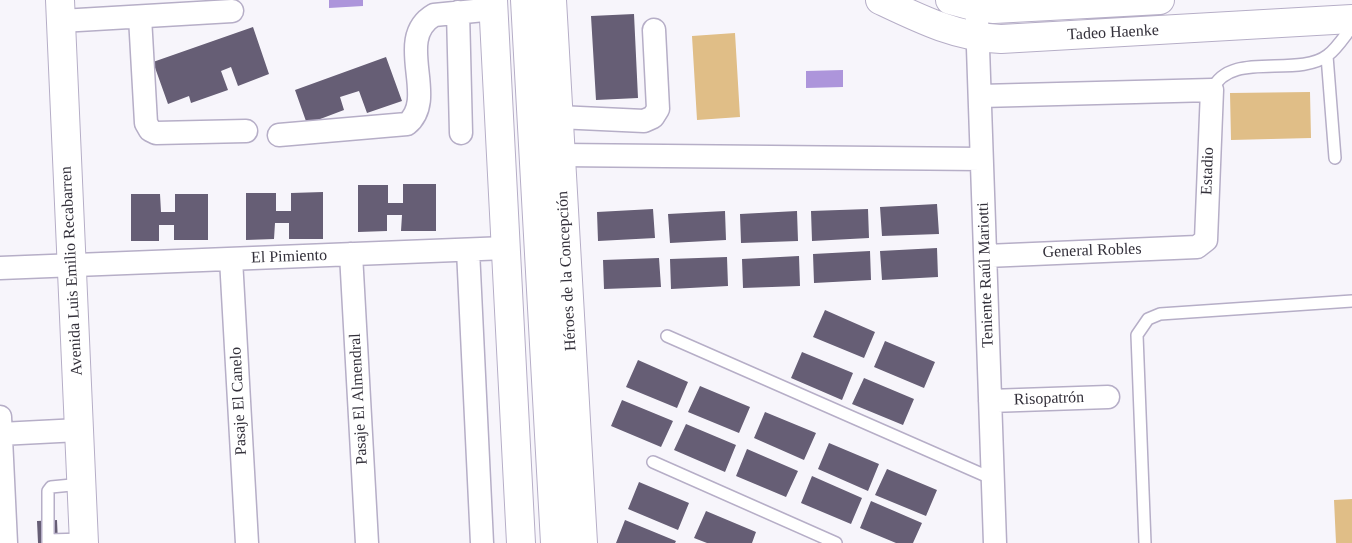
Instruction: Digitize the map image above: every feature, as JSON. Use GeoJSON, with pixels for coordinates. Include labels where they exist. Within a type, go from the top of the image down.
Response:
{"type":"FeatureCollection","features":[{"type":"Feature","properties":{"kind":"main road","name":"Tadeo Haenke"},"geometry":{"type":"LineString","coordinates":[[880,0],[931,24],[979,38],[1011,39],[1348,27]]}},
{"type":"Feature","properties":{"kind":"main road","name":"Tadeo Haenke"},"geometry":{"type":"LineString","coordinates":[[950,0],[976,7],[994,9],[1160,0]]}},
{"type":"Feature","properties":{"kind":"main road","name":"Héroes de la Concepción"},"geometry":{"type":"LineString","coordinates":[[532,1],[558,117],[583,543]]}},
{"type":"Feature","properties":{"kind":"main road","name":"Héroes de la Concepción"},"geometry":{"type":"LineString","coordinates":[[532,1],[555,543]]}},
{"type":"Feature","properties":{"kind":"main road"},"geometry":{"type":"LineString","coordinates":[[493,4],[521,543]]}},
{"type":"Feature","properties":{"kind":"main road","name":"Avenida Luis Emilio Recabarren"},"geometry":{"type":"LineString","coordinates":[[61,11],[84,541]]}},
{"type":"Feature","properties":{"kind":"street"},"geometry":{"type":"LineString","coordinates":[[279,135],[407,124],[415,117],[419,106],[416,46],[420,28],[434,14],[458,12],[493,4]]}},
{"type":"Feature","properties":{"kind":"street","name":"Teniente Raúl Mariotti"},"geometry":{"type":"LineString","coordinates":[[976,7],[981,96],[981,159],[986,256],[994,543]]}},
{"type":"Feature","properties":{"kind":"street"},"geometry":{"type":"LineString","coordinates":[[61,11],[140,16],[232,11]]}},
{"type":"Feature","properties":{"kind":"street"},"geometry":{"type":"LineString","coordinates":[[458,12],[461,132]]}},
{"type":"Feature","properties":{"kind":"street"},"geometry":{"type":"LineString","coordinates":[[140,16],[146,124],[150,130],[156,133],[246,130]]}},
{"type":"Feature","properties":{"kind":"street"},"geometry":{"type":"LineString","coordinates":[[558,117],[644,121],[653,117],[658,110],[654,30]]}},
{"type":"Feature","properties":{"kind":"street"},"geometry":{"type":"LineString","coordinates":[[981,96],[1212,90]]}},
{"type":"Feature","properties":{"kind":"street","name":"Estadio"},"geometry":{"type":"LineString","coordinates":[[1197,247],[1206,240],[1212,90]]}},
{"type":"Feature","properties":{"kind":"street"},"geometry":{"type":"LineString","coordinates":[[560,155],[981,159]]}},
{"type":"Feature","properties":{"kind":"street","name":"General Robles"},"geometry":{"type":"LineString","coordinates":[[986,256],[1197,247]]}},
{"type":"Feature","properties":{"kind":"street","name":"El Pimiento"},"geometry":{"type":"LineString","coordinates":[[0,268],[506,248]]}},
{"type":"Feature","properties":{"kind":"street"},"geometry":{"type":"LineString","coordinates":[[468,250],[482,543]]}},
{"type":"Feature","properties":{"kind":"street","name":"Pasaje El Almendral"},"geometry":{"type":"LineString","coordinates":[[351,254],[367,543]]}},
{"type":"Feature","properties":{"kind":"street","name":"Pasaje El Canelo"},"geometry":{"type":"LineString","coordinates":[[231,259],[247,543]]}},
{"type":"Feature","properties":{"kind":"street","name":"Risopatrón"},"geometry":{"type":"LineString","coordinates":[[990,401],[1108,396]]}},
{"type":"Feature","properties":{"kind":"street"},"geometry":{"type":"LineString","coordinates":[[6,543],[0,428],[79,430]]}},
{"type":"Feature","properties":{"kind":"lane"},"geometry":{"type":"LineString","coordinates":[[1212,90],[1216,80],[1235,70],[1308,63],[1327,56],[1348,27]]}},
{"type":"Feature","properties":{"kind":"lane"},"geometry":{"type":"LineString","coordinates":[[1327,56],[1335,158]]}},
{"type":"Feature","properties":{"kind":"lane"},"geometry":{"type":"LineString","coordinates":[[1145,543],[1137,335],[1148,319],[1160,314],[1352,301]]}},
{"type":"Feature","properties":{"kind":"lane"},"geometry":{"type":"LineString","coordinates":[[666,336],[992,479]]}},
{"type":"Feature","properties":{"kind":"lane"},"geometry":{"type":"LineString","coordinates":[[654,462],[836,543]]}},
{"type":"Feature","properties":{"kind":"lane"},"geometry":{"type":"LineString","coordinates":[[82,484],[51,487],[48,491],[48,541],[84,541]]}},
{"type":"Feature","properties":{"kind":"shaded area"},"geometry":{"type":"Polygon","coordinates":[[[329,0],[363,0],[363,6],[329,8],[329,0]]]}},
{"type":"Feature","properties":{"kind":"shaded area"},"geometry":{"type":"Polygon","coordinates":[[[735,33],[740,117],[697,120],[692,36],[735,33]]]}},
{"type":"Feature","properties":{"kind":"shaded area"},"geometry":{"type":"Polygon","coordinates":[[[843,70],[843,87],[806,88],[806,71],[843,70]]]}},
{"type":"Feature","properties":{"kind":"shaded area"},"geometry":{"type":"Polygon","coordinates":[[[1310,92],[1311,138],[1231,140],[1230,93],[1310,92]]]}},
{"type":"Feature","properties":{"kind":"shaded area"},"geometry":{"type":"Polygon","coordinates":[[[1352,499],[1352,543],[1336,543],[1334,500],[1352,499]]]}},
{"type":"Feature","properties":{"kind":"building"},"geometry":{"type":"Polygon","coordinates":[[[634,14],[638,98],[596,100],[591,16],[634,14]]]}},
{"type":"Feature","properties":{"kind":"building"},"geometry":{"type":"Polygon","coordinates":[[[253,27],[269,74],[238,86],[231,67],[221,71],[228,90],[191,103],[189,96],[168,104],[153,62],[253,27]]]}},
{"type":"Feature","properties":{"kind":"building"},"geometry":{"type":"Polygon","coordinates":[[[386,57],[402,101],[367,113],[359,91],[340,97],[344,110],[307,124],[295,90],[386,57]]]}},
{"type":"Feature","properties":{"kind":"building"},"geometry":{"type":"Polygon","coordinates":[[[403,184],[436,184],[436,231],[401,231],[402,215],[387,215],[387,231],[358,232],[358,185],[388,185],[388,203],[403,203],[403,184]]]}},
{"type":"Feature","properties":{"kind":"building"},"geometry":{"type":"Polygon","coordinates":[[[323,192],[323,239],[289,239],[289,223],[275,223],[274,239],[246,240],[246,193],[276,193],[276,211],[291,211],[291,193],[323,192]]]}},
{"type":"Feature","properties":{"kind":"building"},"geometry":{"type":"Polygon","coordinates":[[[131,194],[160,194],[161,212],[175,212],[175,194],[208,194],[208,240],[174,240],[174,225],[159,225],[159,241],[131,241],[131,194]]]}},
{"type":"Feature","properties":{"kind":"building"},"geometry":{"type":"Polygon","coordinates":[[[937,204],[939,234],[882,236],[880,207],[937,204]]]}},
{"type":"Feature","properties":{"kind":"building"},"geometry":{"type":"Polygon","coordinates":[[[653,209],[655,238],[598,241],[597,212],[653,209]]]}},
{"type":"Feature","properties":{"kind":"building"},"geometry":{"type":"Polygon","coordinates":[[[868,209],[869,238],[812,241],[811,211],[868,209]]]}},
{"type":"Feature","properties":{"kind":"building"},"geometry":{"type":"Polygon","coordinates":[[[725,211],[726,240],[670,243],[668,214],[725,211]]]}},
{"type":"Feature","properties":{"kind":"building"},"geometry":{"type":"Polygon","coordinates":[[[797,211],[798,241],[741,243],[740,214],[797,211]]]}},
{"type":"Feature","properties":{"kind":"building"},"geometry":{"type":"Polygon","coordinates":[[[937,248],[938,277],[882,280],[880,251],[937,248]]]}},
{"type":"Feature","properties":{"kind":"building"},"geometry":{"type":"Polygon","coordinates":[[[870,251],[871,280],[814,283],[813,254],[870,251]]]}},
{"type":"Feature","properties":{"kind":"building"},"geometry":{"type":"Polygon","coordinates":[[[799,256],[800,286],[743,288],[742,259],[799,256]]]}},
{"type":"Feature","properties":{"kind":"building"},"geometry":{"type":"Polygon","coordinates":[[[727,257],[728,286],[671,289],[670,259],[727,257]]]}},
{"type":"Feature","properties":{"kind":"building"},"geometry":{"type":"Polygon","coordinates":[[[659,258],[661,287],[604,289],[603,260],[659,258]]]}},
{"type":"Feature","properties":{"kind":"building"},"geometry":{"type":"Polygon","coordinates":[[[825,310],[875,332],[864,358],[813,337],[825,310]]]}},
{"type":"Feature","properties":{"kind":"building"},"geometry":{"type":"Polygon","coordinates":[[[885,341],[935,362],[924,388],[874,367],[885,341]]]}},
{"type":"Feature","properties":{"kind":"building"},"geometry":{"type":"Polygon","coordinates":[[[802,352],[853,373],[842,400],[791,378],[802,352]]]}},
{"type":"Feature","properties":{"kind":"building"},"geometry":{"type":"Polygon","coordinates":[[[638,360],[688,382],[677,408],[626,387],[638,360]]]}},
{"type":"Feature","properties":{"kind":"building"},"geometry":{"type":"Polygon","coordinates":[[[864,378],[914,399],[903,425],[852,404],[864,378]]]}},
{"type":"Feature","properties":{"kind":"building"},"geometry":{"type":"Polygon","coordinates":[[[700,386],[750,407],[739,433],[688,412],[700,386]]]}},
{"type":"Feature","properties":{"kind":"building"},"geometry":{"type":"Polygon","coordinates":[[[622,400],[673,421],[661,447],[611,426],[622,400]]]}},
{"type":"Feature","properties":{"kind":"building"},"geometry":{"type":"Polygon","coordinates":[[[765,412],[816,433],[804,460],[754,438],[765,412]]]}},
{"type":"Feature","properties":{"kind":"building"},"geometry":{"type":"Polygon","coordinates":[[[686,424],[736,445],[725,472],[674,450],[686,424]]]}},
{"type":"Feature","properties":{"kind":"building"},"geometry":{"type":"Polygon","coordinates":[[[829,443],[879,464],[868,491],[818,469],[829,443]]]}},
{"type":"Feature","properties":{"kind":"building"},"geometry":{"type":"Polygon","coordinates":[[[747,449],[798,471],[786,497],[736,476],[747,449]]]}},
{"type":"Feature","properties":{"kind":"building"},"geometry":{"type":"Polygon","coordinates":[[[887,469],[937,490],[926,516],[875,495],[887,469]]]}},
{"type":"Feature","properties":{"kind":"building"},"geometry":{"type":"Polygon","coordinates":[[[812,476],[862,498],[851,524],[801,503],[812,476]]]}},
{"type":"Feature","properties":{"kind":"building"},"geometry":{"type":"Polygon","coordinates":[[[639,482],[689,503],[678,530],[628,509],[639,482]]]}},
{"type":"Feature","properties":{"kind":"building"},"geometry":{"type":"Polygon","coordinates":[[[871,501],[922,523],[913,543],[896,543],[860,528],[871,501]]]}},
{"type":"Feature","properties":{"kind":"building"},"geometry":{"type":"Polygon","coordinates":[[[706,511],[756,532],[752,543],[707,543],[694,538],[706,511]]]}},
{"type":"Feature","properties":{"kind":"building"},"geometry":{"type":"Polygon","coordinates":[[[57,520],[58,543],[38,543],[37,521],[57,520]]]}},
{"type":"Feature","properties":{"kind":"building"},"geometry":{"type":"Polygon","coordinates":[[[625,520],[676,541],[675,543],[616,543],[625,520]]]}}]}
